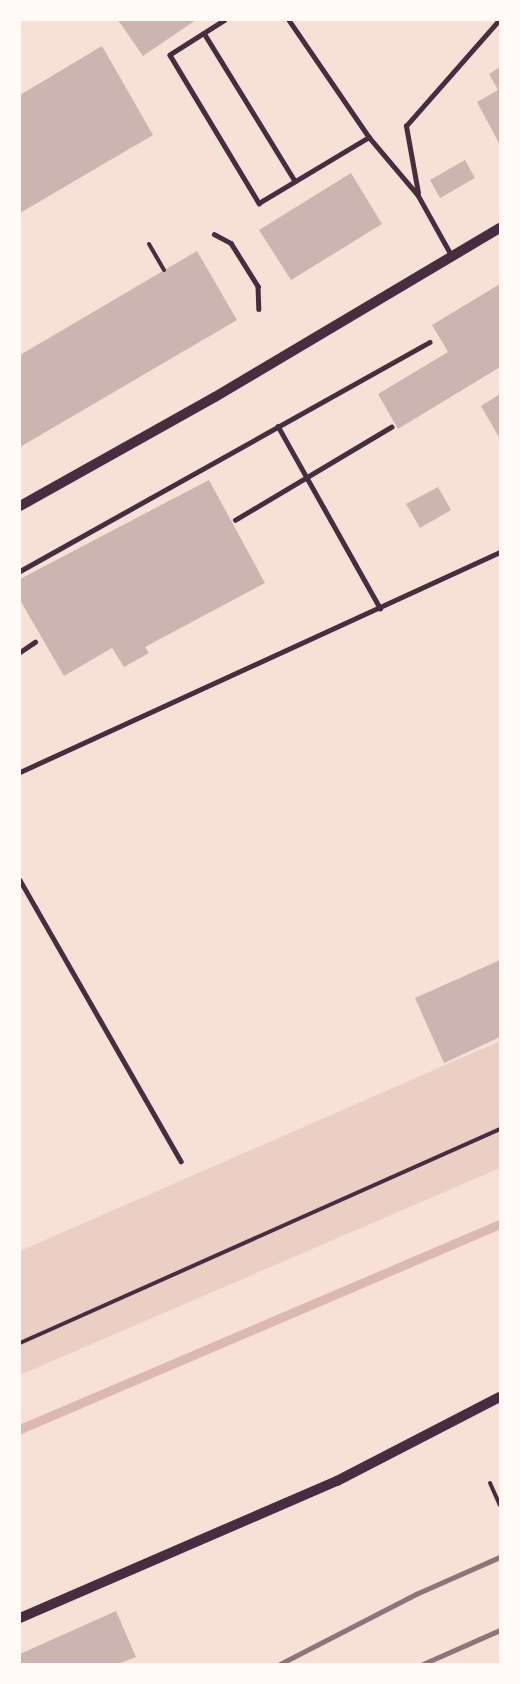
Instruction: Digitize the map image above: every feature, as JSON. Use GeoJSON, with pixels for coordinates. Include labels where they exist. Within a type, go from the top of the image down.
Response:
{"type":"FeatureCollection","features":[{"type":"Feature","properties":{"kind":"street"},"geometry":{"type":"LineString","coordinates":[[20,506],[215,396],[501,228]]}},
{"type":"Feature","properties":{"kind":"street"},"geometry":{"type":"LineString","coordinates":[[20,1618],[338,1480],[501,1396]]}},
{"type":"Feature","properties":{"kind":"lane"},"geometry":{"type":"LineString","coordinates":[[225,20],[170,55],[259,203],[369,137]]}},
{"type":"Feature","properties":{"kind":"lane"},"geometry":{"type":"LineString","coordinates":[[289,20],[369,137],[418,195],[452,255]]}},
{"type":"Feature","properties":{"kind":"lane"},"geometry":{"type":"LineString","coordinates":[[418,195],[406,126],[499,22]]}},
{"type":"Feature","properties":{"kind":"lane"},"geometry":{"type":"LineString","coordinates":[[204,33],[295,181]]}},
{"type":"Feature","properties":{"kind":"lane"},"geometry":{"type":"LineString","coordinates":[[214,234],[231,243],[258,286],[259,309]]}},
{"type":"Feature","properties":{"kind":"lane"},"geometry":{"type":"LineString","coordinates":[[20,571],[429,342]]}},
{"type":"Feature","properties":{"kind":"lane"},"geometry":{"type":"LineString","coordinates":[[278,426],[380,608]]}},
{"type":"Feature","properties":{"kind":"lane"},"geometry":{"type":"LineString","coordinates":[[235,520],[391,427]]}},
{"type":"Feature","properties":{"kind":"lane"},"geometry":{"type":"LineString","coordinates":[[20,772],[501,552]]}},
{"type":"Feature","properties":{"kind":"lane"},"geometry":{"type":"LineString","coordinates":[[20,652],[35,642]]}},
{"type":"Feature","properties":{"kind":"lane"},"geometry":{"type":"LineString","coordinates":[[20,880],[181,1161]]}},
{"type":"Feature","properties":{"kind":"path"},"geometry":{"type":"LineString","coordinates":[[149,244],[164,270]]}},
{"type":"Feature","properties":{"kind":"path"},"geometry":{"type":"LineString","coordinates":[[20,1343],[501,1129]]}},
{"type":"Feature","properties":{"kind":"path"},"geometry":{"type":"LineString","coordinates":[[490,1483],[501,1505]]}},
{"type":"Feature","properties":{"kind":"shaded area"},"geometry":{"type":"Polygon","coordinates":[[[500,1041],[500,1168],[20,1375],[20,1251],[500,1041]]]}},
{"type":"Feature","properties":{"kind":"building"},"geometry":{"type":"Polygon","coordinates":[[[118,20],[196,20],[143,56],[118,20]]]}},
{"type":"Feature","properties":{"kind":"building"},"geometry":{"type":"Polygon","coordinates":[[[102,46],[153,135],[20,213],[20,95],[102,46]]]}},
{"type":"Feature","properties":{"kind":"building"},"geometry":{"type":"Polygon","coordinates":[[[500,67],[500,145],[477,102],[498,90],[489,74],[500,67]]]}},
{"type":"Feature","properties":{"kind":"building"},"geometry":{"type":"Polygon","coordinates":[[[465,160],[475,178],[440,198],[430,180],[465,160]]]}},
{"type":"Feature","properties":{"kind":"building"},"geometry":{"type":"Polygon","coordinates":[[[351,173],[382,224],[291,280],[259,230],[351,173]]]}},
{"type":"Feature","properties":{"kind":"building"},"geometry":{"type":"Polygon","coordinates":[[[197,251],[237,320],[20,447],[20,355],[197,251]]]}},
{"type":"Feature","properties":{"kind":"building"},"geometry":{"type":"Polygon","coordinates":[[[500,284],[500,367],[398,429],[378,394],[448,352],[432,325],[500,284]]]}},
{"type":"Feature","properties":{"kind":"building"},"geometry":{"type":"Polygon","coordinates":[[[500,394],[500,439],[481,406],[500,394]]]}},
{"type":"Feature","properties":{"kind":"building"},"geometry":{"type":"Polygon","coordinates":[[[209,480],[265,583],[145,647],[149,653],[124,667],[112,648],[64,676],[20,600],[20,579],[209,480]]]}},
{"type":"Feature","properties":{"kind":"building"},"geometry":{"type":"Polygon","coordinates":[[[438,487],[451,510],[420,528],[406,504],[438,487]]]}},
{"type":"Feature","properties":{"kind":"building"},"geometry":{"type":"Polygon","coordinates":[[[500,960],[500,1037],[444,1063],[415,998],[500,960]]]}},
{"type":"Feature","properties":{"kind":"building"},"geometry":{"type":"Polygon","coordinates":[[[116,1611],[136,1657],[118,1664],[20,1664],[20,1654],[116,1611]]]}},
{"type":"Feature","properties":{"kind":"waterway"},"geometry":{"type":"LineString","coordinates":[[20,1429],[500,1224]]}},
{"type":"Feature","properties":{"kind":"railway"},"geometry":{"type":"LineString","coordinates":[[280,1664],[416,1594],[500,1557]]}},
{"type":"Feature","properties":{"kind":"railway"},"geometry":{"type":"LineString","coordinates":[[423,1664],[500,1630]]}}]}
